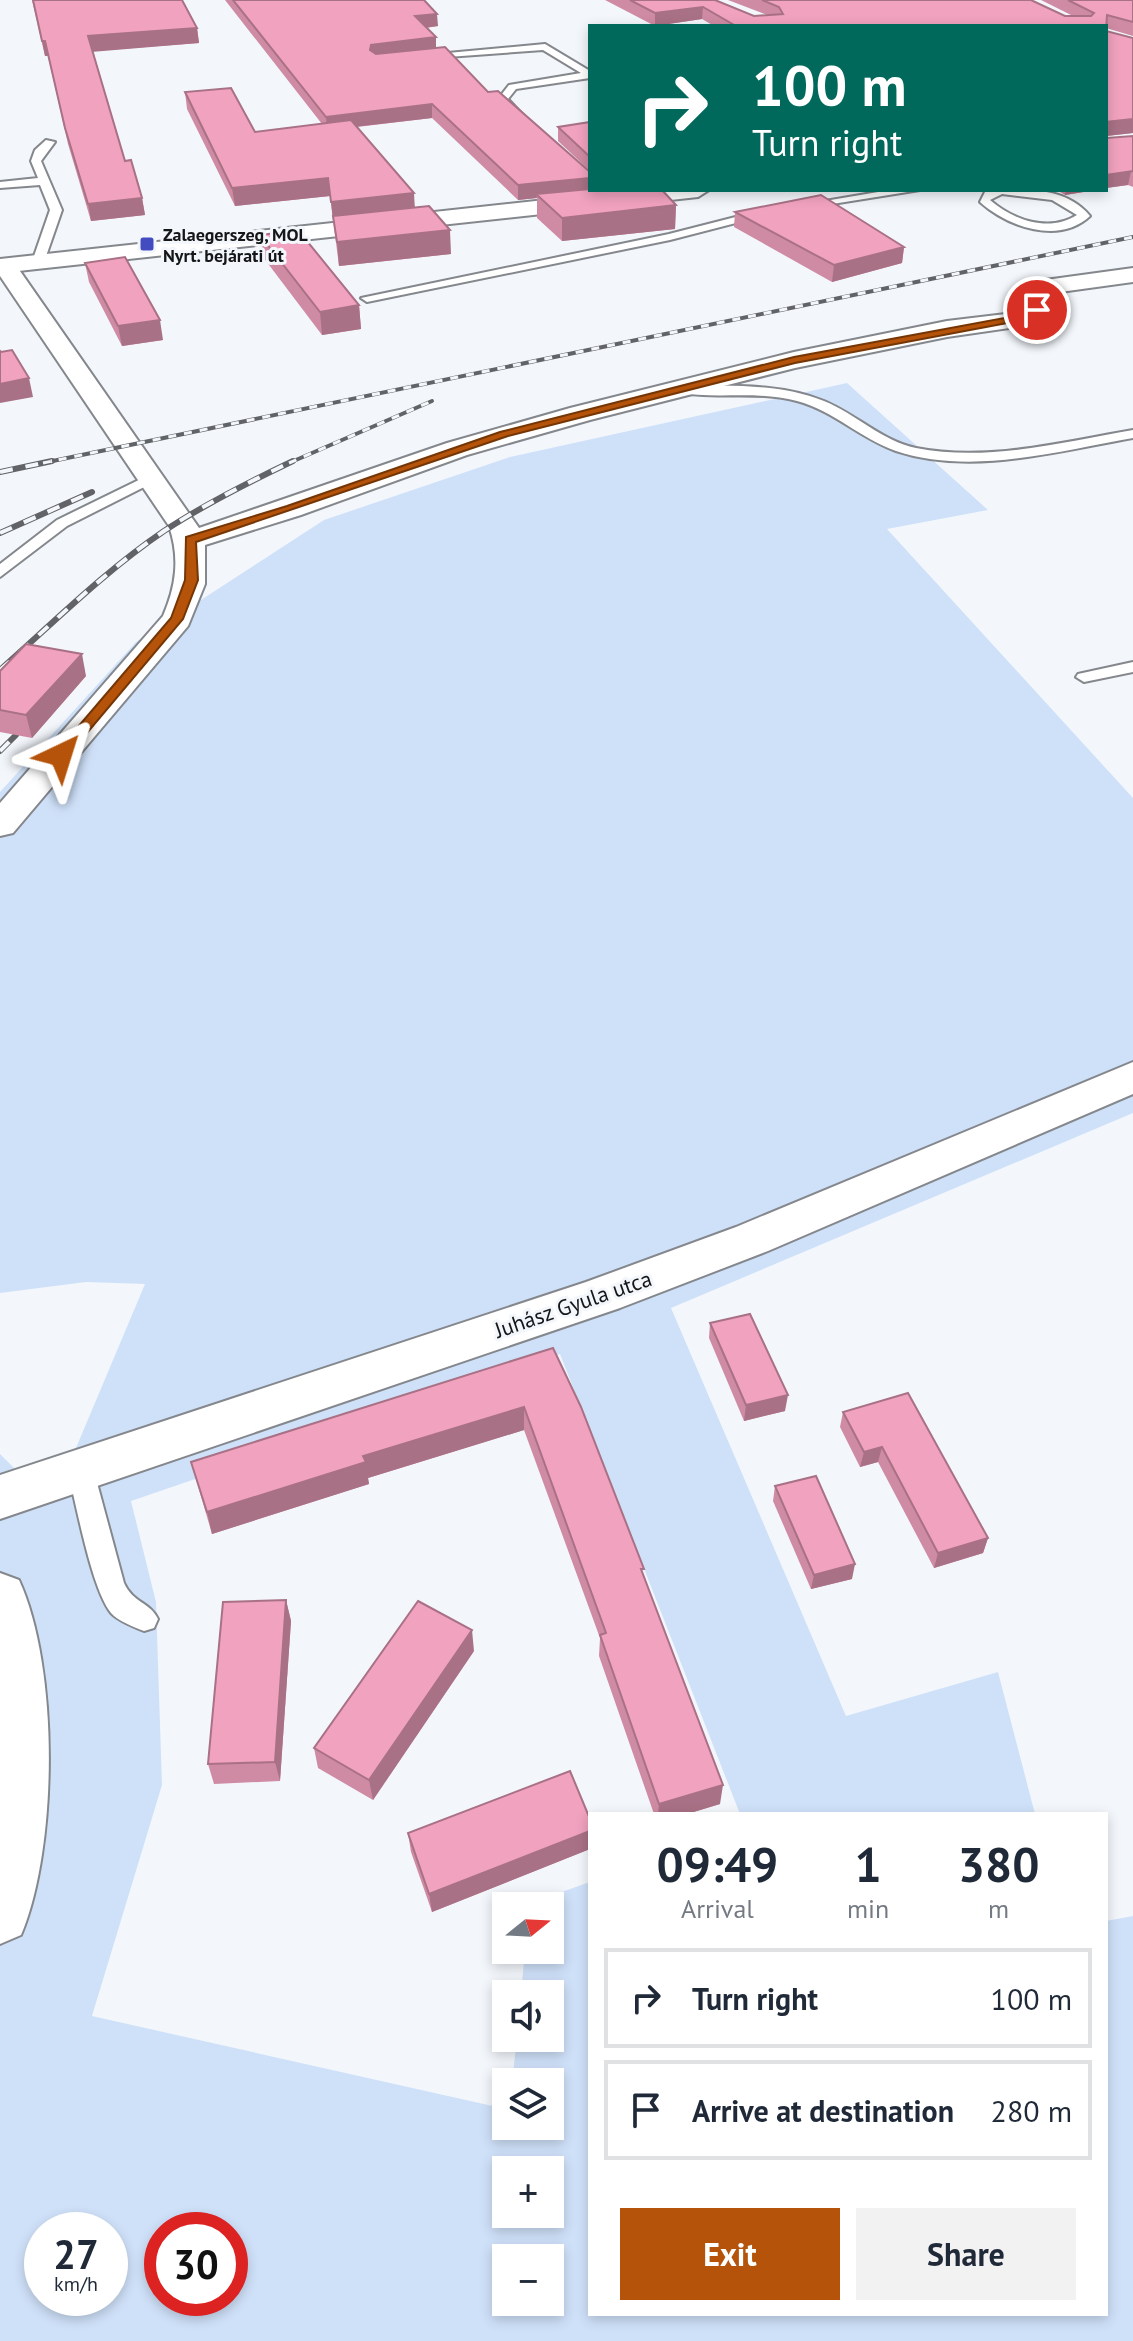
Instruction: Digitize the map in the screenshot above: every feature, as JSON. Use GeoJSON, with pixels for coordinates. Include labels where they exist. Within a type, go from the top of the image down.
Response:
{"type":"FeatureCollection","features":[{"type":"Feature","properties":{"kind":"street"},"geometry":{"type":"LineString","coordinates":[[0,825],[177,619],[191,580],[190,540],[151,478],[3,266],[606,195],[661,192]]}},
{"type":"Feature","properties":{"kind":"street"},"geometry":{"type":"LineString","coordinates":[[190,540],[291,509],[480,441],[675,389],[904,337],[1028,319],[1036,315],[1041,289],[1047,286],[1133,275]]}},
{"type":"Feature","properties":{"kind":"street","name":"Juhász Gyula utca"},"geometry":{"type":"LineString","coordinates":[[0,1497],[603,1295],[752,1239],[1133,1077]]}},
{"type":"Feature","properties":{"kind":"street"},"geometry":{"type":"LineString","coordinates":[[0,1597],[15,1647],[22,1724],[18,1800],[0,1914]]}},
{"type":"Feature","properties":{"kind":"lane"},"geometry":{"type":"LineString","coordinates":[[406,58],[534,45],[553,49],[588,74]]}},
{"type":"Feature","properties":{"kind":"lane"},"geometry":{"type":"LineString","coordinates":[[532,128],[503,99],[505,91],[529,83],[588,75]]}},
{"type":"Feature","properties":{"kind":"lane"},"geometry":{"type":"LineString","coordinates":[[38,262],[56,210],[36,161],[39,152],[50,142]]}},
{"type":"Feature","properties":{"kind":"lane"},"geometry":{"type":"LineString","coordinates":[[0,185],[43,181]]}},
{"type":"Feature","properties":{"kind":"lane"},"geometry":{"type":"LineString","coordinates":[[367,298],[670,237],[782,209],[900,192]]}},
{"type":"Feature","properties":{"kind":"lane"},"geometry":{"type":"LineString","coordinates":[[994,192],[984,200],[1021,222],[1050,226],[1073,222],[1084,216],[1073,206],[1045,195],[1017,192]]}},
{"type":"Feature","properties":{"kind":"lane"},"geometry":{"type":"LineString","coordinates":[[675,389],[788,395],[819,404],[895,447],[938,455],[982,457],[1133,434]]}},
{"type":"Feature","properties":{"kind":"lane"},"geometry":{"type":"LineString","coordinates":[[0,572],[62,523],[151,478]]}},
{"type":"Feature","properties":{"kind":"lane"},"geometry":{"type":"LineString","coordinates":[[1084,677],[1133,667]]}},
{"type":"Feature","properties":{"kind":"lane"},"geometry":{"type":"LineString","coordinates":[[80,1468],[111,1583],[121,1606],[144,1619]]}},
{"type":"Feature","properties":{"kind":"shaded area"},"geometry":{"type":"Polygon","coordinates":[[[847,383],[988,510],[887,529],[1133,798],[1133,1113],[671,1308],[846,1716],[998,1672],[1034,1812],[739,1812],[560,1354],[131,1501],[156,1602],[162,1785],[92,2016],[492,2106],[492,2140],[564,2140],[564,2068],[514,2068],[515,2052],[564,2052],[564,1980],[522,1980],[524,1964],[564,1964],[564,1892],[561,1892],[588,1883],[588,2316],[1108,2316],[1108,1921],[1133,1916],[1133,2341],[0,2341],[0,1454],[20,1474],[73,1455],[145,1284],[86,1282],[0,1293],[0,792],[136,642],[324,520],[510,457],[847,383]]]}},
{"type":"Feature","properties":{"kind":"building"},"geometry":{"type":"Polygon","coordinates":[[[33,0],[182,0],[197,28],[88,36],[125,161],[131,160],[142,198],[88,204],[65,128],[33,0]]]}},
{"type":"Feature","properties":{"kind":"building"},"geometry":{"type":"Polygon","coordinates":[[[233,0],[424,0],[437,14],[415,16],[436,37],[371,45],[370,50],[376,54],[445,47],[488,92],[498,91],[588,170],[588,178],[518,185],[432,104],[326,117],[233,0]]]}},
{"type":"Feature","properties":{"kind":"building"},"geometry":{"type":"Polygon","coordinates":[[[630,0],[715,0],[754,16],[783,14],[779,7],[762,0],[1031,0],[1065,16],[1091,16],[1094,13],[1068,0],[1133,0],[1133,22],[1107,15],[1106,24],[733,24],[703,7],[655,13],[630,0]]]}},
{"type":"Feature","properties":{"kind":"building"},"geometry":{"type":"Polygon","coordinates":[[[1108,32],[1133,38],[1133,119],[1108,122],[1108,32]]]}},
{"type":"Feature","properties":{"kind":"building"},"geometry":{"type":"Polygon","coordinates":[[[231,88],[255,132],[351,120],[414,193],[331,202],[328,178],[232,188],[185,92],[231,88]]]}},
{"type":"Feature","properties":{"kind":"building"},"geometry":{"type":"Polygon","coordinates":[[[588,122],[588,155],[558,127],[588,122]]]}},
{"type":"Feature","properties":{"kind":"building"},"geometry":{"type":"Polygon","coordinates":[[[1133,136],[1133,171],[1108,175],[1108,138],[1133,136]]]}},
{"type":"Feature","properties":{"kind":"building"},"geometry":{"type":"Polygon","coordinates":[[[588,189],[588,192],[664,192],[676,205],[562,218],[536,194],[588,189]]]}},
{"type":"Feature","properties":{"kind":"building"},"geometry":{"type":"Polygon","coordinates":[[[821,195],[904,247],[834,265],[735,212],[821,195]]]}},
{"type":"Feature","properties":{"kind":"building"},"geometry":{"type":"Polygon","coordinates":[[[429,206],[450,230],[337,242],[333,216],[429,206]]]}},
{"type":"Feature","properties":{"kind":"building"},"geometry":{"type":"Polygon","coordinates":[[[298,230],[359,305],[320,312],[260,235],[298,230]]]}},
{"type":"Feature","properties":{"kind":"building"},"geometry":{"type":"Polygon","coordinates":[[[125,257],[160,320],[118,326],[85,263],[125,257]]]}},
{"type":"Feature","properties":{"kind":"building"},"geometry":{"type":"Polygon","coordinates":[[[12,350],[29,378],[0,384],[0,351],[12,350]]]}},
{"type":"Feature","properties":{"kind":"building"},"geometry":{"type":"Polygon","coordinates":[[[26,644],[82,654],[26,715],[0,710],[0,671],[26,644]]]}},
{"type":"Feature","properties":{"kind":"building"},"geometry":{"type":"Polygon","coordinates":[[[750,1314],[788,1395],[746,1405],[710,1323],[750,1314]]]}},
{"type":"Feature","properties":{"kind":"building"},"geometry":{"type":"Polygon","coordinates":[[[553,1348],[581,1407],[723,1785],[659,1804],[600,1635],[606,1633],[524,1407],[363,1456],[366,1462],[207,1512],[191,1462],[553,1348]]]}},
{"type":"Feature","properties":{"kind":"building"},"geometry":{"type":"Polygon","coordinates":[[[908,1393],[988,1538],[938,1553],[882,1447],[864,1452],[843,1412],[908,1393]]]}},
{"type":"Feature","properties":{"kind":"building"},"geometry":{"type":"Polygon","coordinates":[[[816,1476],[855,1564],[814,1575],[775,1486],[816,1476]]]}},
{"type":"Feature","properties":{"kind":"building"},"geometry":{"type":"Polygon","coordinates":[[[286,1600],[275,1762],[208,1764],[223,1602],[286,1600]]]}},
{"type":"Feature","properties":{"kind":"building"},"geometry":{"type":"Polygon","coordinates":[[[418,1601],[472,1630],[369,1780],[314,1748],[418,1601]]]}},
{"type":"Feature","properties":{"kind":"building"},"geometry":{"type":"Polygon","coordinates":[[[570,1771],[588,1814],[588,1832],[429,1894],[408,1833],[570,1771]]]}},
{"type":"Feature","properties":{"kind":"railway"},"geometry":{"type":"LineString","coordinates":[[43,463],[1133,237]]}},
{"type":"Feature","properties":{"kind":"railway"},"geometry":{"type":"LineString","coordinates":[[289,463],[432,401]]}},
{"type":"Feature","properties":{"kind":"railway"},"geometry":{"type":"LineString","coordinates":[[0,472],[52,461]]}},
{"type":"Feature","properties":{"kind":"railway"},"geometry":{"type":"LineString","coordinates":[[0,670],[142,547],[211,503],[293,461]]}},
{"type":"Feature","properties":{"kind":"railway"},"geometry":{"type":"LineString","coordinates":[[0,533],[92,492]]}},
{"type":"Feature","properties":{"kind":"railway"},"geometry":{"type":"LineString","coordinates":[[0,751],[16,735]]}},
{"type":"Feature","properties":{"kind":"place","name":"Zalaegerszeg, MOL Nyrt. bejárati út"},"geometry":{"type":"Point","coordinates":[147,244]}},
{"type":"Feature","properties":{"kind":"route"},"geometry":{"type":"LineString","coordinates":[[61,755],[164,638],[177,619],[191,580],[193,559],[190,540],[291,509],[397,469],[504,434],[794,360],[947,329],[1028,319],[1036,315],[1037,310]]}}]}
